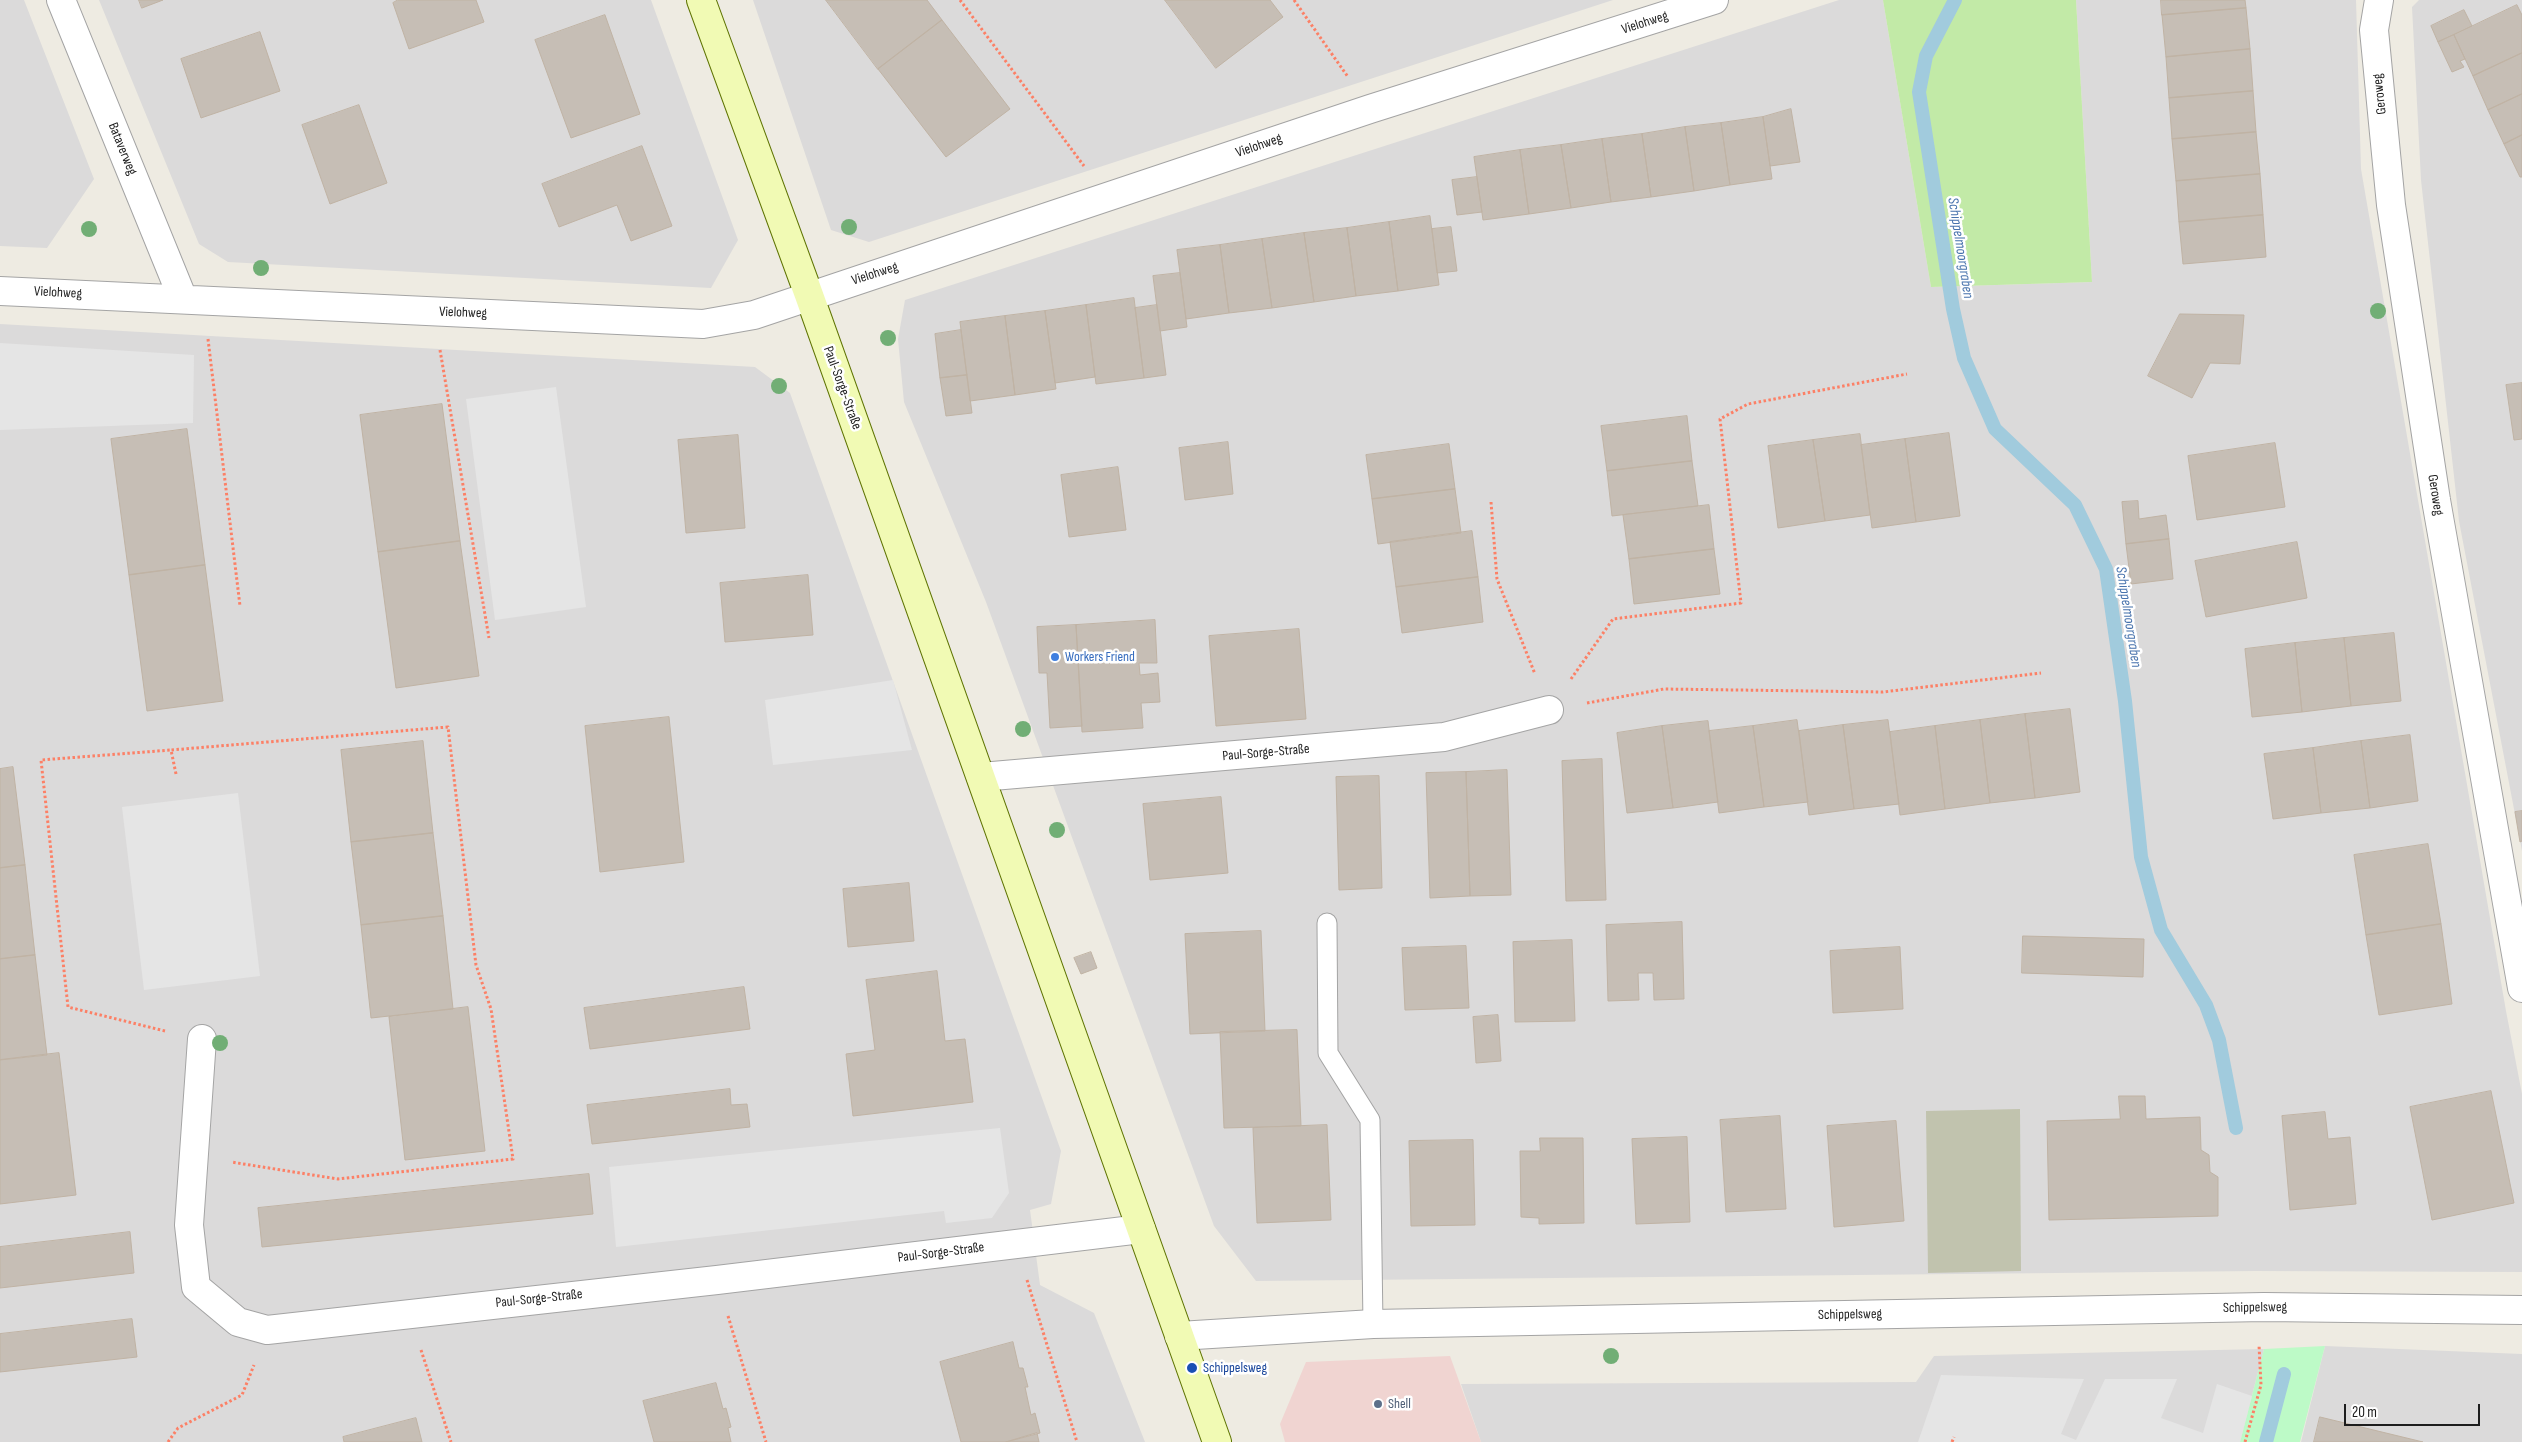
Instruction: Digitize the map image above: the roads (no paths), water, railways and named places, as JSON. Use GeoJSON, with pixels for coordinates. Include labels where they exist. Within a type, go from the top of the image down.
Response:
{"type":"FeatureCollection","features":[{"type":"Feature","properties":{"kind":"street","name":"Bataverweg"},"geometry":{"type":"LineString","coordinates":[[61,0],[193,299]]}},
{"type":"Feature","properties":{"kind":"street","name":"Paul-Sorge-Straße"},"geometry":{"type":"LineString","coordinates":[[701,0],[809,296],[1217,1442]]}},
{"type":"Feature","properties":{"kind":"street","name":"Vielohweg"},"geometry":{"type":"LineString","coordinates":[[0,290],[703,324],[754,315],[1370,109],[1714,0]]}},
{"type":"Feature","properties":{"kind":"street","name":"Geroweg"},"geometry":{"type":"LineString","coordinates":[[2380,0],[2374,30],[2391,205],[2436,500],[2522,988]]}},
{"type":"Feature","properties":{"kind":"street","name":"Paul-Sorge-Straße"},"geometry":{"type":"LineString","coordinates":[[981,777],[1444,737],[1549,710]]}},
{"type":"Feature","properties":{"kind":"street","name":"Paul-Sorge-Straße"},"geometry":{"type":"LineString","coordinates":[[202,1040],[189,1225],[196,1287],[238,1322],[267,1330],[717,1280],[1141,1229]]}},
{"type":"Feature","properties":{"kind":"street","name":"Schippelsweg"},"geometry":{"type":"LineString","coordinates":[[1179,1336],[1374,1324],[2264,1307],[2522,1310]]}},
{"type":"Feature","properties":{"kind":"lane"},"geometry":{"type":"LineString","coordinates":[[1326,923],[1328,1053],[1370,1120],[1374,1324]]}},
{"type":"Feature","properties":{"kind":"waterway","name":"Schippelmoorgraben"},"geometry":{"type":"LineString","coordinates":[[1955,0],[1926,56],[1919,92],[1953,309],[1964,358],[1995,429],[2075,505],[2106,569],[2125,701],[2141,857],[2161,930],[2206,1005],[2219,1040],[2236,1128]]}},
{"type":"Feature","properties":{"kind":"waterway","name":"Schippelmoorgraben"},"geometry":{"type":"LineString","coordinates":[[2266,1442],[2284,1374]]}},
{"type":"Feature","properties":{"kind":"place","name":"Workers Friend"},"geometry":{"type":"Point","coordinates":[1055,657]}},
{"type":"Feature","properties":{"kind":"place","name":"Schippelsweg"},"geometry":{"type":"Point","coordinates":[1192,1368]}},
{"type":"Feature","properties":{"kind":"place","name":"Shell"},"geometry":{"type":"Point","coordinates":[1378,1404]}}]}
